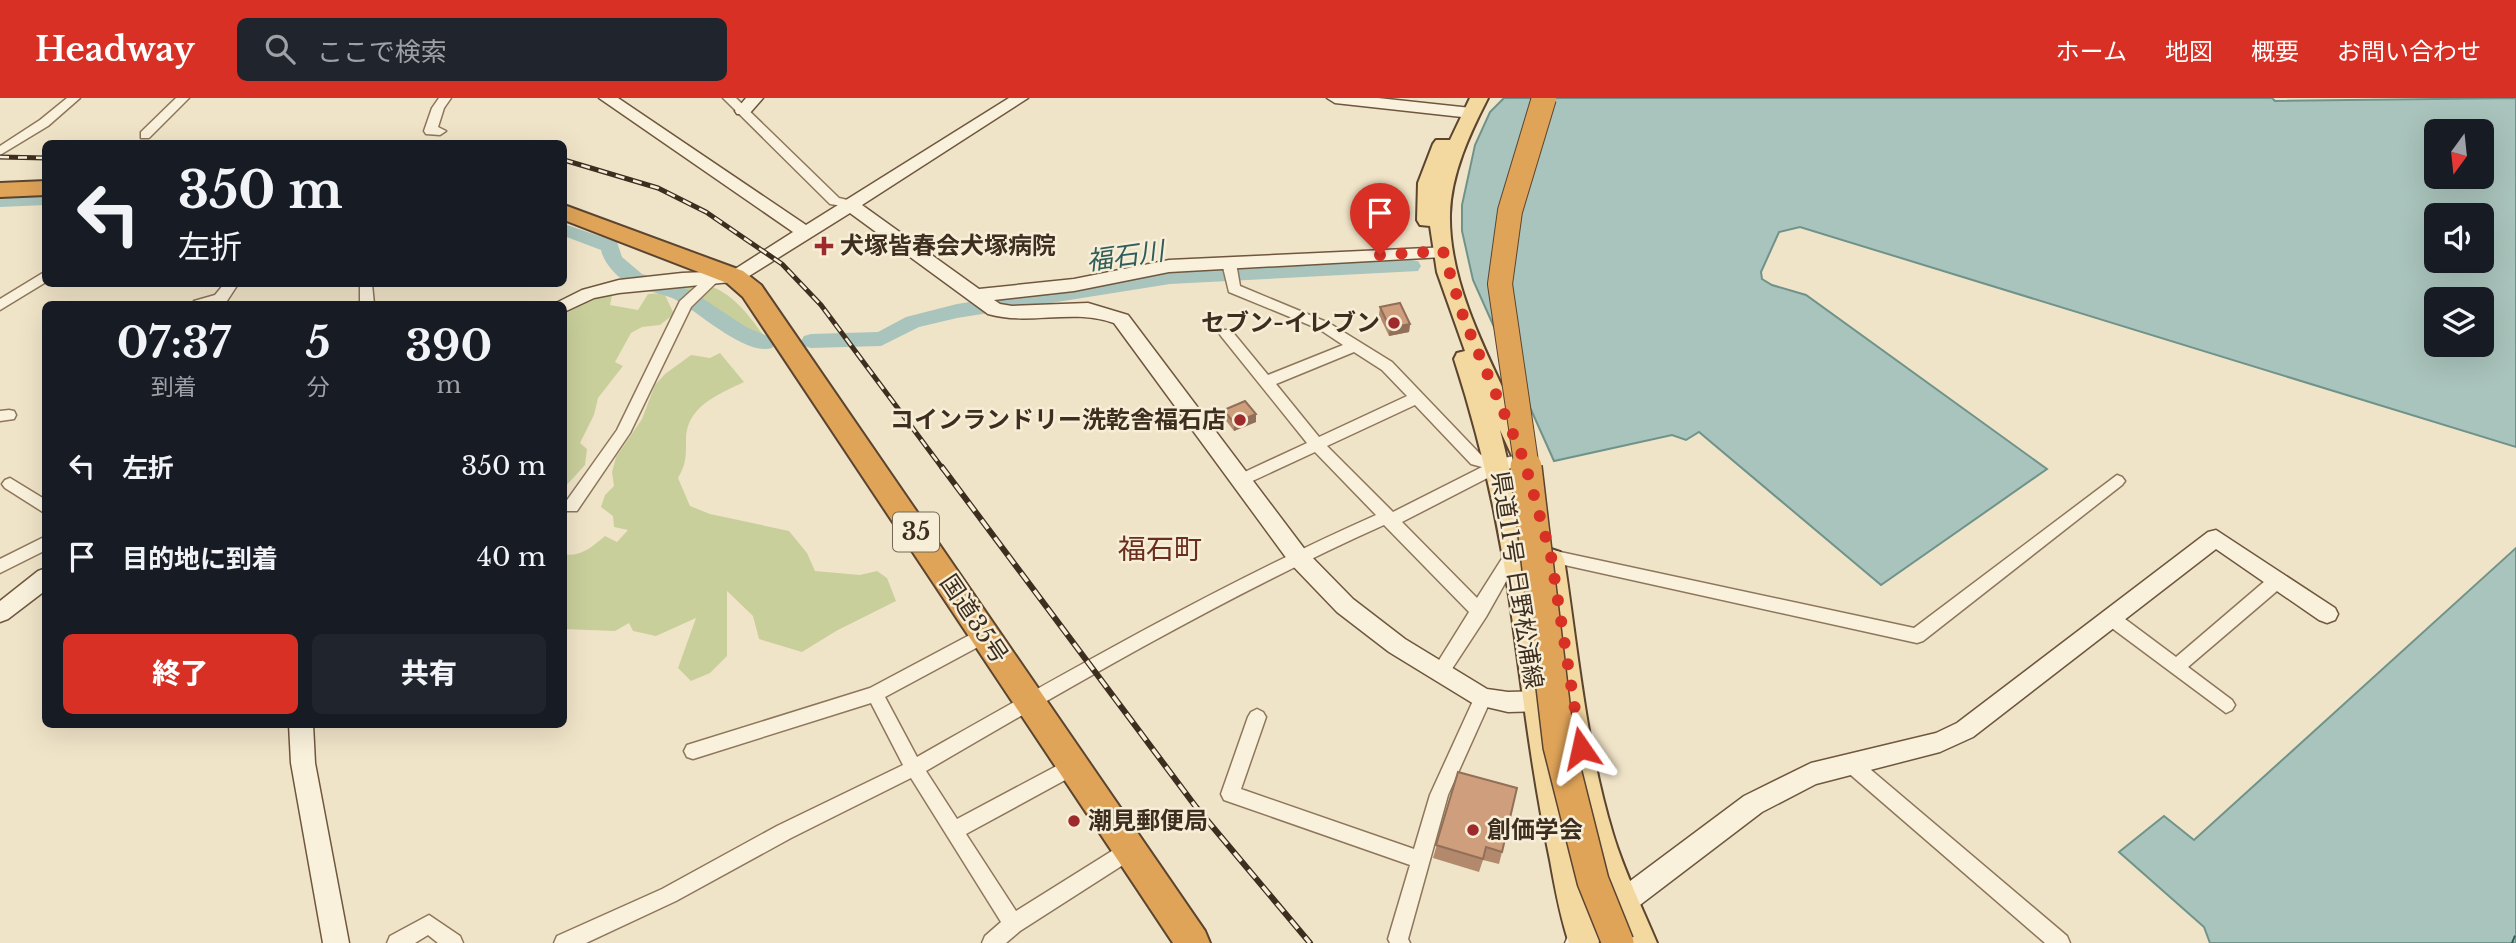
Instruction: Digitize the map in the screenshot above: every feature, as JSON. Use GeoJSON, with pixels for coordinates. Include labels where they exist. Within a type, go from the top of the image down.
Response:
{"type":"FeatureCollection","features":[{"type":"Feature","properties":{"kind":"highway"},"geometry":{"type":"LineString","coordinates":[[1544,98],[1508,208],[1500,284],[1533,513],[1559,746],[1593,881],[1618,943]]}},
{"type":"Feature","properties":{"kind":"highway"},"geometry":{"type":"LineString","coordinates":[[0,190],[42,188]]}},
{"type":"Feature","properties":{"kind":"highway","name":"国道35号"},"geometry":{"type":"LineString","coordinates":[[567,213],[726,277],[752,291],[1193,943]]}},
{"type":"Feature","properties":{"kind":"main road","name":"県道11号 日野松浦線"},"geometry":{"type":"LineString","coordinates":[[1467,105],[1428,183],[1426,209],[1437,252],[1524,460],[1551,556],[1572,701],[1594,818],[1623,902],[1642,943]]}},
{"type":"Feature","properties":{"kind":"main road","name":"県道11号 日野松浦線"},"geometry":{"type":"LineString","coordinates":[[1437,252],[1439,289],[1474,383],[1499,465],[1517,549],[1552,808],[1582,942]]}},
{"type":"Feature","properties":{"kind":"street"},"geometry":{"type":"LineString","coordinates":[[3,149],[44,123],[74,98]]}},
{"type":"Feature","properties":{"kind":"street"},"geometry":{"type":"LineString","coordinates":[[145,135],[183,98]]}},
{"type":"Feature","properties":{"kind":"street"},"geometry":{"type":"LineString","coordinates":[[440,131],[430,131],[438,108],[445,98]]}},
{"type":"Feature","properties":{"kind":"street"},"geometry":{"type":"LineString","coordinates":[[607,98],[805,232]]}},
{"type":"Feature","properties":{"kind":"street"},"geometry":{"type":"LineString","coordinates":[[729,98],[835,201],[851,205],[995,310],[1011,313],[1086,307],[1121,319],[1316,579],[1354,615],[1394,645],[1483,697],[1572,701]]}},
{"type":"Feature","properties":{"kind":"street"},"geometry":{"type":"LineString","coordinates":[[743,111],[755,98]]}},
{"type":"Feature","properties":{"kind":"street"},"geometry":{"type":"LineString","coordinates":[[571,507],[623,433],[691,300],[851,205],[1020,98]]}},
{"type":"Feature","properties":{"kind":"street"},"geometry":{"type":"LineString","coordinates":[[1335,98],[1467,105]]}},
{"type":"Feature","properties":{"kind":"street"},"geometry":{"type":"LineString","coordinates":[[974,296],[1074,285],[1169,266],[1231,271],[1437,252]]}},
{"type":"Feature","properties":{"kind":"street"},"geometry":{"type":"LineString","coordinates":[[1231,271],[1234,289],[1324,326],[1387,366],[1476,460],[1499,465]]}},
{"type":"Feature","properties":{"kind":"street"},"geometry":{"type":"LineString","coordinates":[[567,305],[589,294],[667,282],[726,277]]}},
{"type":"Feature","properties":{"kind":"street"},"geometry":{"type":"LineString","coordinates":[[0,305],[42,278]]}},
{"type":"Feature","properties":{"kind":"street"},"geometry":{"type":"LineString","coordinates":[[1226,333],[1318,446],[1480,612]]}},
{"type":"Feature","properties":{"kind":"street"},"geometry":{"type":"LineString","coordinates":[[1266,382],[1356,345]]}},
{"type":"Feature","properties":{"kind":"street"},"geometry":{"type":"LineString","coordinates":[[1241,480],[1418,397]]}},
{"type":"Feature","properties":{"kind":"street"},"geometry":{"type":"LineString","coordinates":[[565,943],[669,895],[784,832],[914,768],[1031,701],[1298,557],[1383,519],[1390,521],[1499,465],[1524,460]]}},
{"type":"Feature","properties":{"kind":"street"},"geometry":{"type":"LineString","coordinates":[[1551,556],[1917,636],[2117,481]]}},
{"type":"Feature","properties":{"kind":"street"},"geometry":{"type":"LineString","coordinates":[[10,484],[42,505]]}},
{"type":"Feature","properties":{"kind":"street"},"geometry":{"type":"LineString","coordinates":[[1582,942],[1623,902],[1753,804],[1811,774],[1940,742],[1965,730],[2216,538],[2327,614]]}},
{"type":"Feature","properties":{"kind":"street"},"geometry":{"type":"LineString","coordinates":[[0,567],[42,544]]}},
{"type":"Feature","properties":{"kind":"street"},"geometry":{"type":"LineString","coordinates":[[1440,673],[1517,549]]}},
{"type":"Feature","properties":{"kind":"street"},"geometry":{"type":"LineString","coordinates":[[0,613],[42,580]]}},
{"type":"Feature","properties":{"kind":"street"},"geometry":{"type":"LineString","coordinates":[[2176,667],[2278,580]]}},
{"type":"Feature","properties":{"kind":"street"},"geometry":{"type":"LineString","coordinates":[[2111,618],[2226,705]]}},
{"type":"Feature","properties":{"kind":"street"},"geometry":{"type":"LineString","coordinates":[[693,751],[875,694],[985,635]]}},
{"type":"Feature","properties":{"kind":"street"},"geometry":{"type":"LineString","coordinates":[[875,694],[914,768],[1013,924]]}},
{"type":"Feature","properties":{"kind":"street"},"geometry":{"type":"LineString","coordinates":[[1400,943],[1398,939],[1439,795],[1483,697]]}},
{"type":"Feature","properties":{"kind":"street"},"geometry":{"type":"LineString","coordinates":[[1257,717],[1230,794],[1421,860]]}},
{"type":"Feature","properties":{"kind":"street"},"geometry":{"type":"LineString","coordinates":[[301,728],[303,763],[336,943]]}},
{"type":"Feature","properties":{"kind":"street"},"geometry":{"type":"LineString","coordinates":[[1851,764],[2060,943]]}},
{"type":"Feature","properties":{"kind":"street"},"geometry":{"type":"LineString","coordinates":[[953,831],[1072,767]]}},
{"type":"Feature","properties":{"kind":"street"},"geometry":{"type":"LineString","coordinates":[[992,943],[1013,924],[1130,850]]}},
{"type":"Feature","properties":{"kind":"street"},"geometry":{"type":"LineString","coordinates":[[397,943],[429,924],[453,943]]}},
{"type":"Feature","properties":{"kind":"green space"},"geometry":{"type":"Polygon","coordinates":[[[703,284],[714,287],[732,299],[767,340],[761,342],[676,287],[703,284]]]}},
{"type":"Feature","properties":{"kind":"green space"},"geometry":{"type":"Polygon","coordinates":[[[664,293],[674,314],[660,325],[642,327],[631,333],[615,362],[623,366],[598,398],[594,415],[580,443],[587,449],[585,465],[567,485],[567,308],[590,296],[612,296],[610,305],[638,310],[648,294],[664,293]]]}},
{"type":"Feature","properties":{"kind":"green space"},"geometry":{"type":"Polygon","coordinates":[[[720,353],[744,382],[704,404],[691,420],[687,430],[683,469],[678,478],[690,506],[710,514],[789,531],[807,553],[815,571],[860,575],[877,571],[887,578],[896,601],[836,631],[802,652],[759,639],[753,616],[727,591],[727,656],[710,673],[691,681],[678,668],[696,618],[656,636],[633,631],[629,623],[615,631],[567,629],[567,554],[581,553],[605,536],[617,542],[628,530],[614,527],[613,516],[601,507],[605,495],[614,486],[612,472],[616,457],[642,419],[655,385],[665,374],[691,355],[710,358],[720,353]]]}},
{"type":"Feature","properties":{"kind":"water"},"geometry":{"type":"Polygon","coordinates":[[[1504,98],[2272,98],[2275,101],[2516,98],[2516,447],[1800,227],[1779,232],[1761,272],[1762,279],[1772,285],[1806,295],[2047,469],[1881,585],[1699,432],[1686,440],[1672,435],[1554,461],[1473,280],[1462,231],[1462,205],[1475,145],[1490,112],[1504,98]]]}},
{"type":"Feature","properties":{"kind":"water"},"geometry":{"type":"Polygon","coordinates":[[[2516,548],[2516,943],[2210,943],[2204,927],[2119,852],[2164,816],[2194,840],[2516,548]]]}},
{"type":"Feature","properties":{"kind":"building"},"geometry":{"type":"Polygon","coordinates":[[[1400,303],[1410,324],[1390,328],[1380,307],[1400,303]]]}},
{"type":"Feature","properties":{"kind":"building"},"geometry":{"type":"Polygon","coordinates":[[[1245,401],[1256,414],[1234,423],[1224,410],[1245,401]]]}},
{"type":"Feature","properties":{"kind":"building","name":"創価学会"},"geometry":{"type":"Polygon","coordinates":[[[1458,772],[1517,788],[1502,852],[1486,847],[1483,859],[1436,845],[1458,772]]]}},
{"type":"Feature","properties":{"kind":"waterway","name":"福石川"},"geometry":{"type":"LineString","coordinates":[[0,201],[42,199]]}},
{"type":"Feature","properties":{"kind":"waterway","name":"福石川"},"geometry":{"type":"LineString","coordinates":[[567,231],[610,246],[613,259],[635,279],[683,295],[739,332],[765,343]]}},
{"type":"Feature","properties":{"kind":"waterway","name":"福石川"},"geometry":{"type":"LineString","coordinates":[[811,341],[881,339],[913,322],[957,311],[1170,277],[1411,266]]}},
{"type":"Feature","properties":{"kind":"ferry route"},"geometry":{"type":"LineString","coordinates":[[2512,943],[2516,933]]}},
{"type":"Feature","properties":{"kind":"railway"},"geometry":{"type":"LineString","coordinates":[[0,157],[42,158]]}},
{"type":"Feature","properties":{"kind":"railway"},"geometry":{"type":"LineString","coordinates":[[567,161],[658,188],[706,212],[782,264],[821,305],[943,469]]}},
{"type":"Feature","properties":{"kind":"railway"},"geometry":{"type":"LineString","coordinates":[[942,467],[1196,807],[1310,943]]}},
{"type":"Feature","properties":{"kind":"place","name":"犬塚皆春会犬塚病院"},"geometry":{"type":"Point","coordinates":[824,246]}},
{"type":"Feature","properties":{"kind":"place","name":"セブン-イレブン"},"geometry":{"type":"Point","coordinates":[1394,323]}},
{"type":"Feature","properties":{"kind":"place","name":"コインランドリー洗乾舎福石店"},"geometry":{"type":"Point","coordinates":[1240,420]}},
{"type":"Feature","properties":{"kind":"place","name":"潮見郵便局"},"geometry":{"type":"Point","coordinates":[1074,821]}},
{"type":"Feature","properties":{"kind":"place","name":"創価学会"},"geometry":{"type":"Point","coordinates":[1473,830]}},
{"type":"Feature","properties":{"kind":"district","name":"福石町"},"geometry":{"type":"Point","coordinates":[1160,549]}},
{"type":"Feature","properties":{"kind":"route"},"geometry":{"type":"LineString","coordinates":[[1380,255],[1443,251],[1464,319],[1524,460],[1551,556],[1581,748]]}}]}
